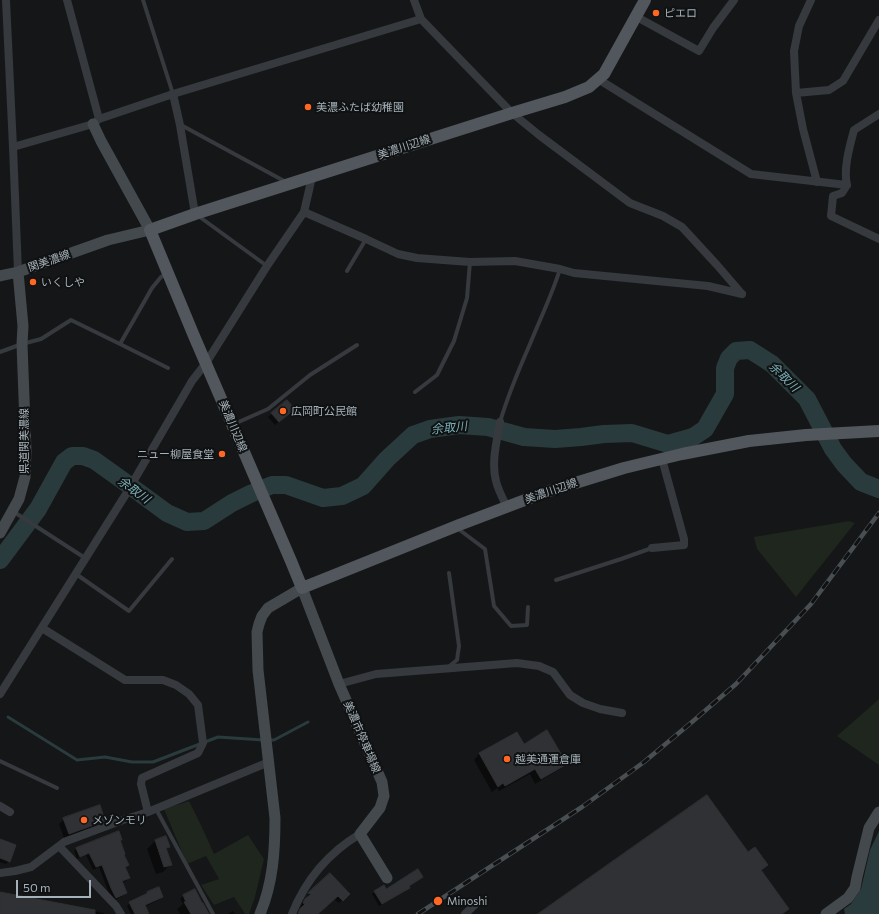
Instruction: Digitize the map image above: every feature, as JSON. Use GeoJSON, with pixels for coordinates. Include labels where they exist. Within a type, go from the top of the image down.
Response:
{"type":"FeatureCollection","features":[{"type":"Feature","properties":{"kind":"main road","name":"美濃川辺線"},"geometry":{"type":"LineString","coordinates":[[645,0],[604,74],[589,87],[565,97],[195,214],[150,230],[302,588],[546,492],[624,468],[749,441],[806,435],[879,431]]}},
{"type":"Feature","properties":{"kind":"main road"},"geometry":{"type":"LineString","coordinates":[[96,122],[101,141],[150,230]]}},
{"type":"Feature","properties":{"kind":"main road","name":"関美濃線"},"geometry":{"type":"LineString","coordinates":[[22,344],[23,326],[18,272],[108,240],[150,230]]}},
{"type":"Feature","properties":{"kind":"main road"},"geometry":{"type":"LineString","coordinates":[[0,276],[18,272]]}},
{"type":"Feature","properties":{"kind":"main road","name":"県道関美濃線"},"geometry":{"type":"LineString","coordinates":[[0,533],[19,499],[25,477],[26,451],[22,344]]}},
{"type":"Feature","properties":{"kind":"main road"},"geometry":{"type":"LineString","coordinates":[[260,914],[272,871],[275,808],[265,733],[256,638],[262,616],[268,608],[302,588]]}},
{"type":"Feature","properties":{"kind":"main road","name":"美濃市停車場線"},"geometry":{"type":"LineString","coordinates":[[302,588],[339,684],[382,782],[384,796],[380,808],[360,834]]}},
{"type":"Feature","properties":{"kind":"main road"},"geometry":{"type":"LineString","coordinates":[[826,914],[848,898],[856,888],[857,877],[869,828],[879,812]]}},
{"type":"Feature","properties":{"kind":"main road"},"geometry":{"type":"LineString","coordinates":[[360,834],[387,878]]}},
{"type":"Feature","properties":{"kind":"street"},"geometry":{"type":"LineString","coordinates":[[6,0],[18,272]]}},
{"type":"Feature","properties":{"kind":"street"},"geometry":{"type":"LineString","coordinates":[[67,0],[96,122]]}},
{"type":"Feature","properties":{"kind":"street"},"geometry":{"type":"LineString","coordinates":[[304,212],[398,254],[411,257],[470,262],[515,261],[574,273],[708,286],[742,294],[682,227],[663,216],[630,203],[512,113],[421,19],[414,0]]}},
{"type":"Feature","properties":{"kind":"street"},"geometry":{"type":"LineString","coordinates":[[636,16],[698,51],[734,0]]}},
{"type":"Feature","properties":{"kind":"street"},"geometry":{"type":"LineString","coordinates":[[811,0],[799,26],[794,51],[796,93],[803,129],[817,182]]}},
{"type":"Feature","properties":{"kind":"street"},"geometry":{"type":"LineString","coordinates":[[13,147],[96,122],[173,94],[421,19]]}},
{"type":"Feature","properties":{"kind":"street"},"geometry":{"type":"LineString","coordinates":[[796,93],[829,90],[843,81],[879,20]]}},
{"type":"Feature","properties":{"kind":"street"},"geometry":{"type":"LineString","coordinates":[[598,79],[751,174],[847,185]]}},
{"type":"Feature","properties":{"kind":"street"},"geometry":{"type":"LineString","coordinates":[[173,94],[180,125],[195,214]]}},
{"type":"Feature","properties":{"kind":"street"},"geometry":{"type":"LineString","coordinates":[[879,114],[854,130],[849,146],[845,178],[847,185],[842,193],[833,196],[831,216],[879,239]]}},
{"type":"Feature","properties":{"kind":"street"},"geometry":{"type":"LineString","coordinates":[[0,694],[126,494],[192,381],[206,364],[267,266],[304,212],[312,177]]}},
{"type":"Feature","properties":{"kind":"street"},"geometry":{"type":"LineString","coordinates":[[500,422],[494,462],[496,481],[507,507]]}},
{"type":"Feature","properties":{"kind":"street"},"geometry":{"type":"LineString","coordinates":[[652,548],[684,545],[684,539],[662,459]]}},
{"type":"Feature","properties":{"kind":"street"},"geometry":{"type":"LineString","coordinates":[[42,628],[125,680],[163,680],[176,685],[189,694],[198,705],[203,740],[198,753],[142,778],[141,784],[152,810]]}},
{"type":"Feature","properties":{"kind":"street"},"geometry":{"type":"LineString","coordinates":[[339,684],[376,674],[517,663],[539,666],[553,672],[570,695],[583,703],[622,713]]}},
{"type":"Feature","properties":{"kind":"street"},"geometry":{"type":"LineString","coordinates":[[0,873],[31,867],[62,849],[64,842],[152,810],[269,762]]}},
{"type":"Feature","properties":{"kind":"street"},"geometry":{"type":"LineString","coordinates":[[0,806],[10,812]]}},
{"type":"Feature","properties":{"kind":"street"},"geometry":{"type":"LineString","coordinates":[[292,914],[297,901],[322,864],[347,842],[360,834]]}},
{"type":"Feature","properties":{"kind":"street"},"geometry":{"type":"LineString","coordinates":[[62,849],[116,906],[121,914]]}},
{"type":"Feature","properties":{"kind":"street"},"geometry":{"type":"LineString","coordinates":[[465,914],[480,900]]}},
{"type":"Feature","properties":{"kind":"lane"},"geometry":{"type":"LineString","coordinates":[[143,0],[173,94]]}},
{"type":"Feature","properties":{"kind":"lane"},"geometry":{"type":"LineString","coordinates":[[180,125],[289,184]]}},
{"type":"Feature","properties":{"kind":"lane"},"geometry":{"type":"LineString","coordinates":[[195,214],[267,266]]}},
{"type":"Feature","properties":{"kind":"lane"},"geometry":{"type":"LineString","coordinates":[[347,271],[366,239]]}},
{"type":"Feature","properties":{"kind":"lane"},"geometry":{"type":"LineString","coordinates":[[415,392],[437,375],[454,341],[466,298],[470,262]]}},
{"type":"Feature","properties":{"kind":"lane"},"geometry":{"type":"LineString","coordinates":[[500,422],[529,344],[552,294],[560,269]]}},
{"type":"Feature","properties":{"kind":"lane"},"geometry":{"type":"LineString","coordinates":[[120,344],[152,288],[161,277],[168,273]]}},
{"type":"Feature","properties":{"kind":"lane"},"geometry":{"type":"LineString","coordinates":[[0,352],[41,339],[71,320],[168,368]]}},
{"type":"Feature","properties":{"kind":"lane"},"geometry":{"type":"LineString","coordinates":[[232,425],[268,409],[310,375],[357,345]]}},
{"type":"Feature","properties":{"kind":"lane"},"geometry":{"type":"LineString","coordinates":[[12,512],[86,559]]}},
{"type":"Feature","properties":{"kind":"lane"},"geometry":{"type":"LineString","coordinates":[[455,527],[485,549],[494,606],[511,626],[527,625],[528,607]]}},
{"type":"Feature","properties":{"kind":"lane"},"geometry":{"type":"LineString","coordinates":[[556,580],[652,548]]}},
{"type":"Feature","properties":{"kind":"lane"},"geometry":{"type":"LineString","coordinates":[[76,574],[129,612],[172,559]]}},
{"type":"Feature","properties":{"kind":"lane"},"geometry":{"type":"LineString","coordinates":[[446,669],[457,660],[459,646],[449,573]]}},
{"type":"Feature","properties":{"kind":"lane"},"geometry":{"type":"LineString","coordinates":[[0,761],[57,788]]}},
{"type":"Feature","properties":{"kind":"lane"},"geometry":{"type":"LineString","coordinates":[[152,810],[213,914]]}},
{"type":"Feature","properties":{"kind":"shaded area"},"geometry":{"type":"Polygon","coordinates":[[[849,521],[855,523],[796,597],[757,549],[754,537],[849,521]]]}},
{"type":"Feature","properties":{"kind":"shaded area"},"geometry":{"type":"Polygon","coordinates":[[[879,699],[879,765],[837,736],[879,699]]]}},
{"type":"Feature","properties":{"kind":"shaded area"},"geometry":{"type":"Polygon","coordinates":[[[189,801],[214,854],[248,835],[264,859],[255,897],[249,914],[245,914],[234,897],[214,905],[201,885],[219,879],[206,856],[187,864],[164,809],[189,801]]]}},
{"type":"Feature","properties":{"kind":"shaded area"},"geometry":{"type":"Polygon","coordinates":[[[879,831],[879,914],[845,914],[844,909],[851,904],[861,889],[870,850],[879,831]]]}},
{"type":"Feature","properties":{"kind":"building","name":"広岡町公民館"},"geometry":{"type":"Polygon","coordinates":[[[287,400],[295,409],[279,422],[271,413],[287,400]]]}},
{"type":"Feature","properties":{"kind":"building"},"geometry":{"type":"Polygon","coordinates":[[[547,730],[567,764],[541,779],[535,769],[505,786],[503,783],[498,787],[479,753],[517,732],[524,744],[547,730]]]}},
{"type":"Feature","properties":{"kind":"building"},"geometry":{"type":"Polygon","coordinates":[[[707,795],[748,852],[755,847],[768,865],[761,870],[789,909],[782,914],[538,914],[707,795]]]}},
{"type":"Feature","properties":{"kind":"building","name":"メゾンモリ"},"geometry":{"type":"Polygon","coordinates":[[[100,805],[105,821],[69,834],[63,818],[100,805]]]}},
{"type":"Feature","properties":{"kind":"building"},"geometry":{"type":"Polygon","coordinates":[[[119,831],[124,855],[129,865],[125,867],[130,878],[122,881],[127,893],[116,898],[102,865],[96,867],[89,853],[80,857],[76,848],[119,831]]]}},
{"type":"Feature","properties":{"kind":"building"},"geometry":{"type":"Polygon","coordinates":[[[166,836],[170,847],[166,848],[172,865],[164,867],[155,840],[166,836]]]}},
{"type":"Feature","properties":{"kind":"building"},"geometry":{"type":"Polygon","coordinates":[[[0,839],[16,845],[10,862],[0,858],[0,839]]]}},
{"type":"Feature","properties":{"kind":"building"},"geometry":{"type":"Polygon","coordinates":[[[418,869],[423,877],[409,886],[410,888],[382,904],[374,891],[384,885],[386,889],[418,869]]]}},
{"type":"Feature","properties":{"kind":"building"},"geometry":{"type":"Polygon","coordinates":[[[330,873],[350,894],[343,901],[338,896],[318,914],[298,914],[300,909],[305,904],[303,903],[305,899],[311,894],[308,893],[330,873]]]}},
{"type":"Feature","properties":{"kind":"building"},"geometry":{"type":"Polygon","coordinates":[[[159,887],[163,897],[145,905],[149,914],[135,914],[129,902],[159,887]]]}},
{"type":"Feature","properties":{"kind":"building"},"geometry":{"type":"Polygon","coordinates":[[[195,889],[209,914],[191,914],[184,902],[186,902],[183,895],[195,889]]]}},
{"type":"Feature","properties":{"kind":"building"},"geometry":{"type":"Polygon","coordinates":[[[0,892],[95,910],[95,914],[0,914],[0,892]]]}},
{"type":"Feature","properties":{"kind":"waterway","name":"余取川"},"geometry":{"type":"LineString","coordinates":[[0,560],[38,509],[64,462],[72,456],[83,456],[94,460],[167,513],[187,522],[204,521],[232,503],[272,485],[286,485],[323,498],[342,496],[363,486],[387,459],[413,435],[430,429],[459,425],[488,427],[524,437],[555,439],[632,433],[668,444],[693,437],[705,429],[725,394],[725,368],[729,358],[736,351],[750,350],[772,364],[807,399],[833,449],[844,464],[861,482],[879,489]]}},
{"type":"Feature","properties":{"kind":"waterway"},"geometry":{"type":"LineString","coordinates":[[8,717],[77,760],[105,757],[132,762],[153,762],[218,737],[263,740]]}},
{"type":"Feature","properties":{"kind":"waterway"},"geometry":{"type":"LineString","coordinates":[[268,740],[274,740],[308,722]]}},
{"type":"Feature","properties":{"kind":"railway"},"geometry":{"type":"LineString","coordinates":[[418,914],[582,807],[644,762],[736,684],[811,604],[879,513]]}},
{"type":"Feature","properties":{"kind":"place","name":"ピエロ"},"geometry":{"type":"Point","coordinates":[656,13]}},
{"type":"Feature","properties":{"kind":"place","name":"美濃ふたば幼稚園"},"geometry":{"type":"Point","coordinates":[308,107]}},
{"type":"Feature","properties":{"kind":"place","name":"いくしや"},"geometry":{"type":"Point","coordinates":[33,282]}},
{"type":"Feature","properties":{"kind":"place","name":"広岡町公民館"},"geometry":{"type":"Point","coordinates":[283,411]}},
{"type":"Feature","properties":{"kind":"place","name":"ニュー柳屋食堂"},"geometry":{"type":"Point","coordinates":[222,454]}},
{"type":"Feature","properties":{"kind":"place","name":"越美通運倉庫"},"geometry":{"type":"Point","coordinates":[507,759]}},
{"type":"Feature","properties":{"kind":"place","name":"メゾンモリ"},"geometry":{"type":"Point","coordinates":[84,820]}},
{"type":"Feature","properties":{"kind":"place","name":"Minoshi"},"geometry":{"type":"Point","coordinates":[438,901]}}]}
